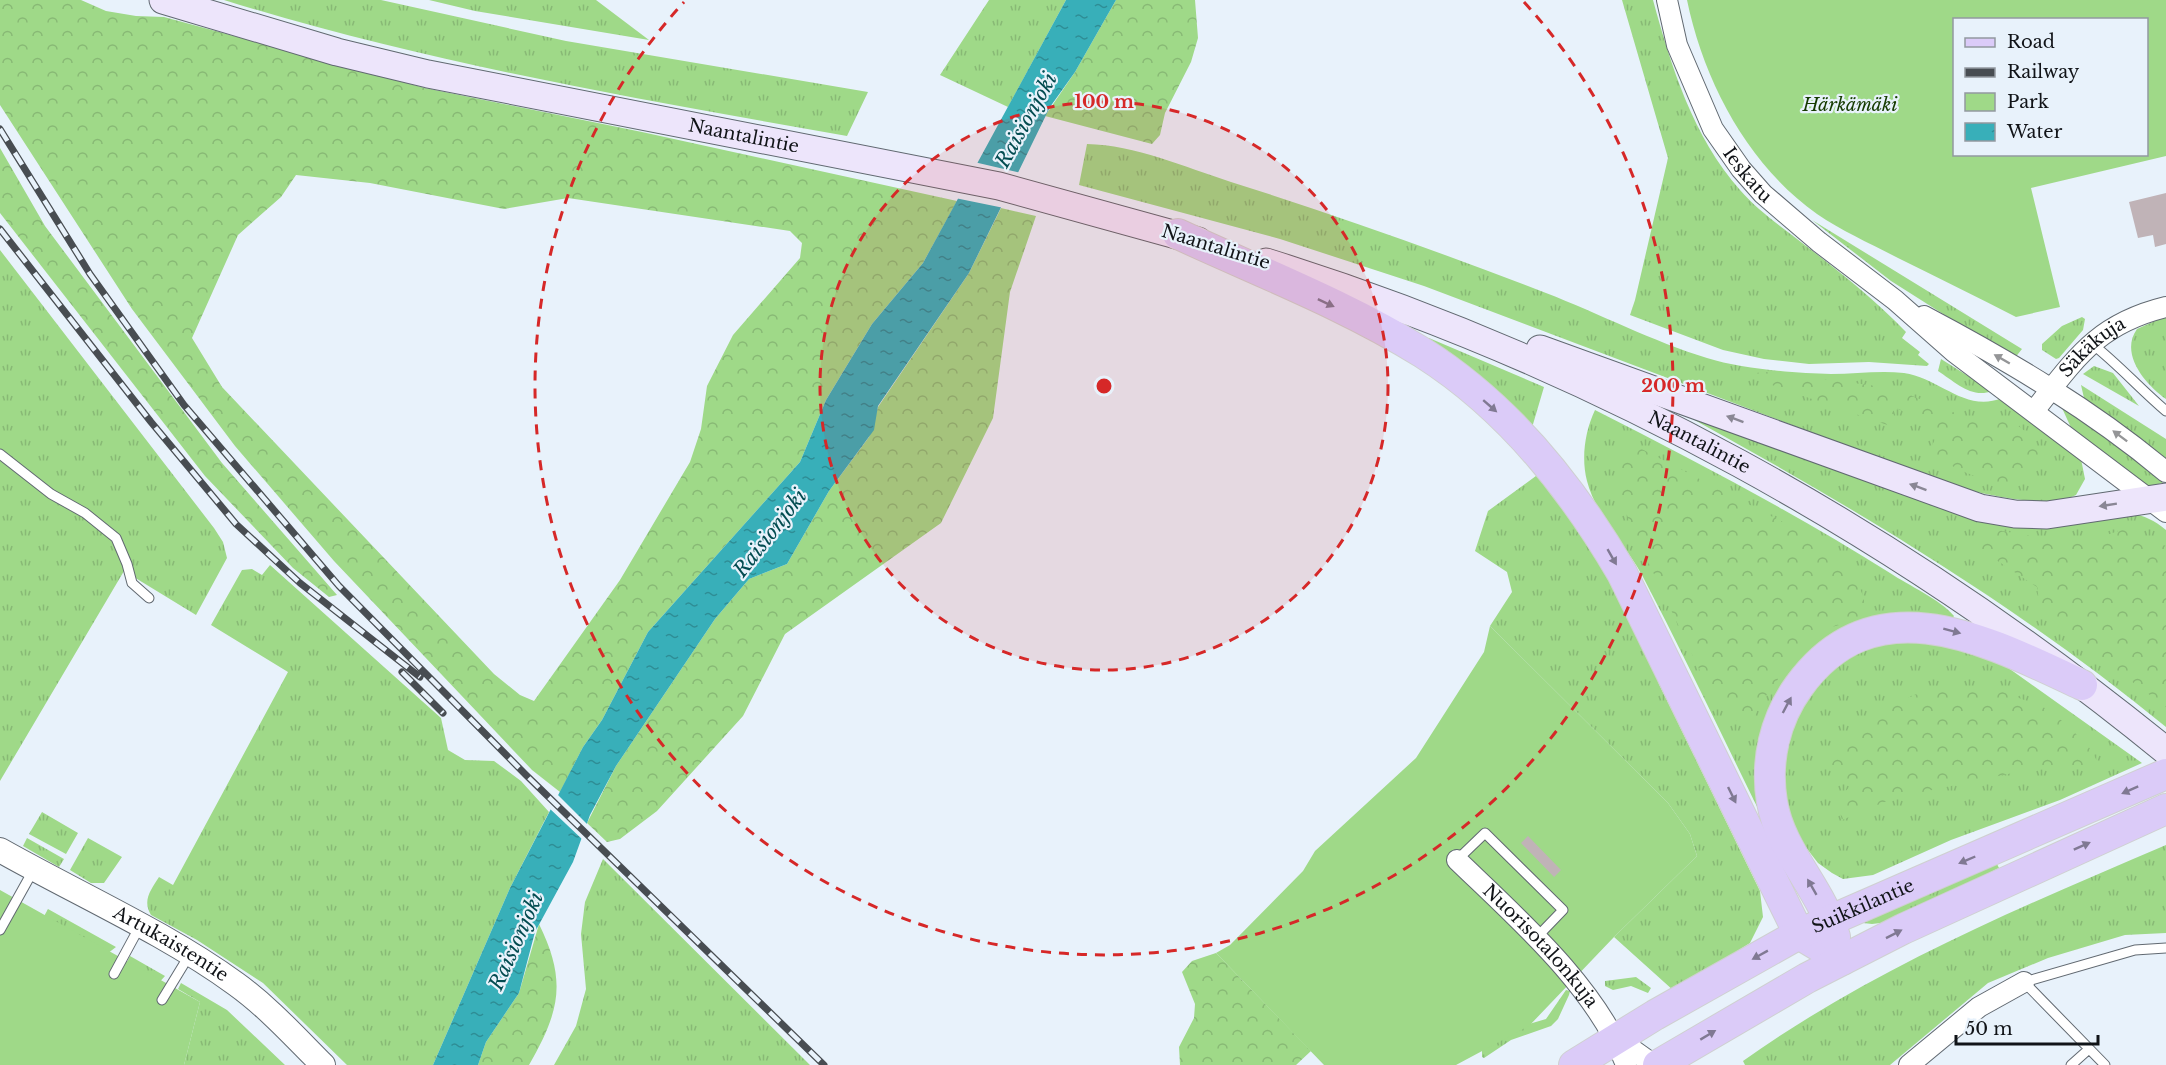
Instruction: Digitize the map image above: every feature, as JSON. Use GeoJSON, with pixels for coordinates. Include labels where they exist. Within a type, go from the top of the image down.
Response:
{"type":"FeatureCollection","features":[{"type":"Feature","properties":{"kind":"main road","name":"Naantalintie"},"geometry":{"type":"LineString","coordinates":[[163,0],[337,52],[428,74],[912,168],[1077,206],[1178,234],[1397,306],[1517,354],[1618,400],[1749,469],[1903,561],[1988,617],[2082,685],[2166,751]]}},
{"type":"Feature","properties":{"kind":"main road"},"geometry":{"type":"LineString","coordinates":[[1178,234],[1330,304],[1425,355],[1496,411],[1542,458],[1594,526],[1622,573],[1799,934],[1842,960]]}},
{"type":"Feature","properties":{"kind":"main road"},"geometry":{"type":"LineString","coordinates":[[1397,306],[1581,362],[1932,492],[1980,507],[2015,514],[2047,515],[2160,503]]}},
{"type":"Feature","properties":{"kind":"main road"},"geometry":{"type":"LineString","coordinates":[[1842,960],[1830,919],[1780,831],[1772,804],[1770,758],[1780,717],[1791,696],[1815,667],[1843,645],[1864,636],[1881,630],[1917,626],[1940,628],[1997,645],[2082,685]]}},
{"type":"Feature","properties":{"kind":"main road","name":"Suikkilantie"},"geometry":{"type":"LineString","coordinates":[[1574,1065],[1621,1052],[1799,934],[2166,774]]}},
{"type":"Feature","properties":{"kind":"main road","name":"Suikkilantie"},"geometry":{"type":"LineString","coordinates":[[1656,1065],[1842,960],[2028,870],[2166,809]]}},
{"type":"Feature","properties":{"kind":"street","name":"Ieskatu"},"geometry":{"type":"LineString","coordinates":[[1667,0],[1677,45],[1713,129],[1741,169],[1780,210],[1895,300],[1954,352],[2034,411],[2095,461],[2160,503]]}},
{"type":"Feature","properties":{"kind":"street","name":"Ieskatu"},"geometry":{"type":"LineString","coordinates":[[1895,300],[2052,389],[2114,430],[2166,472]]}},
{"type":"Feature","properties":{"kind":"street","name":"Säkäkuja"},"geometry":{"type":"LineString","coordinates":[[2034,411],[2091,343],[2104,332],[2127,320],[2166,307]]}},
{"type":"Feature","properties":{"kind":"street","name":"Artukaistentie"},"geometry":{"type":"LineString","coordinates":[[0,850],[190,954],[235,983],[264,1006],[323,1065]]}},
{"type":"Feature","properties":{"kind":"street","name":"Nuorisotalonkuja"},"geometry":{"type":"LineString","coordinates":[[1457,860],[1559,961],[1621,1052],[1656,1065]]}},
{"type":"Feature","properties":{"kind":"street"},"geometry":{"type":"LineString","coordinates":[[1909,1065],[1979,1007],[2024,982]]}},
{"type":"Feature","properties":{"kind":"lane"},"geometry":{"type":"LineString","coordinates":[[2091,343],[2119,365],[2166,411]]}},
{"type":"Feature","properties":{"kind":"lane"},"geometry":{"type":"LineString","coordinates":[[0,454],[51,494],[85,513],[116,538],[132,583],[148,598]]}},
{"type":"Feature","properties":{"kind":"lane"},"geometry":{"type":"LineString","coordinates":[[1457,860],[1485,833],[1563,910],[1537,937]]}},
{"type":"Feature","properties":{"kind":"lane"},"geometry":{"type":"LineString","coordinates":[[0,930],[33,869]]}},
{"type":"Feature","properties":{"kind":"lane"},"geometry":{"type":"LineString","coordinates":[[114,974],[140,926]]}},
{"type":"Feature","properties":{"kind":"lane"},"geometry":{"type":"LineString","coordinates":[[2105,1065],[2024,982],[2135,950],[2166,948]]}},
{"type":"Feature","properties":{"kind":"lane"},"geometry":{"type":"LineString","coordinates":[[162,1000],[190,954]]}},
{"type":"Feature","properties":{"kind":"lane"},"geometry":{"type":"LineString","coordinates":[[2071,1065],[2089,1049]]}},
{"type":"Feature","properties":{"kind":"green space"},"geometry":{"type":"Polygon","coordinates":[[[0,0],[81,0],[106,11],[136,16],[164,17],[425,88],[642,132],[957,201],[923,263],[872,324],[826,400],[800,462],[648,632],[602,720],[583,747],[560,792],[532,770],[334,561],[235,446],[132,309],[0,105],[0,0]],[[296,175],[281,197],[238,235],[192,338],[222,387],[494,674],[520,695],[534,701],[620,580],[690,462],[701,429],[707,386],[733,335],[800,258],[802,243],[790,231],[568,198],[504,209],[370,183],[296,175]]]}},
{"type":"Feature","properties":{"kind":"green space"},"geometry":{"type":"Polygon","coordinates":[[[224,0],[381,0],[566,41],[868,92],[847,136],[611,93],[455,61],[377,43],[224,0]]]}},
{"type":"Feature","properties":{"kind":"green space"},"geometry":{"type":"Polygon","coordinates":[[[429,0],[596,0],[649,40],[475,11],[429,0]]]}},
{"type":"Feature","properties":{"kind":"green space"},"geometry":{"type":"Polygon","coordinates":[[[989,0],[1066,0],[1008,107],[940,75],[989,0]]]}},
{"type":"Feature","properties":{"kind":"green space"},"geometry":{"type":"Polygon","coordinates":[[[1116,0],[1195,0],[1198,38],[1191,62],[1165,113],[1160,135],[1152,144],[1045,116],[1075,72],[1116,0]]]}},
{"type":"Feature","properties":{"kind":"green space"},"geometry":{"type":"Polygon","coordinates":[[[1622,0],[1653,0],[1686,100],[1709,147],[1740,190],[1764,213],[1883,310],[1906,332],[1902,338],[1920,352],[1918,355],[1929,364],[1927,366],[1869,362],[1809,364],[1764,359],[1723,350],[1630,315],[1668,158],[1622,0]]]}},
{"type":"Feature","properties":{"kind":"green space","name":"Härkämäki"},"geometry":{"type":"Polygon","coordinates":[[[1687,0],[2166,0],[2166,156],[2031,188],[2060,307],[2016,317],[1846,232],[1817,214],[1792,194],[1750,146],[1732,119],[1705,61],[1687,0]]]}},
{"type":"Feature","properties":{"kind":"green space"},"geometry":{"type":"Polygon","coordinates":[[[1087,144],[1123,148],[1160,158],[1350,221],[1546,293],[1667,344],[1707,358],[1752,368],[1785,371],[1831,374],[1904,373],[1929,381],[1964,398],[1989,401],[2002,398],[2081,459],[2085,479],[2076,495],[2049,501],[2015,499],[1953,486],[1424,286],[1280,239],[1079,185],[1087,144]]]}},
{"type":"Feature","properties":{"kind":"green space"},"geometry":{"type":"Polygon","coordinates":[[[0,148],[45,226],[222,463],[337,595],[329,597],[293,568],[205,476],[0,213],[0,148]]]}},
{"type":"Feature","properties":{"kind":"green space"},"geometry":{"type":"Polygon","coordinates":[[[1001,208],[1036,216],[1010,292],[993,418],[941,523],[785,634],[743,716],[657,811],[620,839],[607,842],[587,823],[616,766],[715,619],[749,579],[787,564],[829,491],[869,437],[878,407],[969,273],[1001,208]]]}},
{"type":"Feature","properties":{"kind":"green space"},"geometry":{"type":"Polygon","coordinates":[[[1812,220],[2022,349],[2014,359],[1891,281],[1812,220]]]}},
{"type":"Feature","properties":{"kind":"green space"},"geometry":{"type":"Polygon","coordinates":[[[0,250],[214,528],[223,542],[227,558],[196,615],[124,571],[0,781],[0,250]]]}},
{"type":"Feature","properties":{"kind":"green space"},"geometry":{"type":"Polygon","coordinates":[[[2166,316],[2166,399],[2143,377],[2137,368],[2131,349],[2132,339],[2137,329],[2166,316]]]}},
{"type":"Feature","properties":{"kind":"green space"},"geometry":{"type":"Polygon","coordinates":[[[2082,317],[2085,319],[2083,330],[2059,358],[2056,359],[2042,350],[2042,344],[2062,326],[2082,317]]]}},
{"type":"Feature","properties":{"kind":"green space"},"geometry":{"type":"Polygon","coordinates":[[[1429,338],[1544,387],[1531,431],[1427,340],[1429,338]]]}},
{"type":"Feature","properties":{"kind":"green space"},"geometry":{"type":"Polygon","coordinates":[[[1941,359],[1992,391],[1978,393],[1957,384],[1938,371],[1941,359]]]}},
{"type":"Feature","properties":{"kind":"green space"},"geometry":{"type":"Polygon","coordinates":[[[2094,366],[2113,373],[2139,406],[2083,374],[2094,366]]]}},
{"type":"Feature","properties":{"kind":"green space"},"geometry":{"type":"Polygon","coordinates":[[[1769,372],[1892,388],[1973,420],[2012,421],[2031,436],[2044,458],[2007,484],[1975,476],[1956,468],[1929,451],[1938,434],[1921,420],[1892,406],[1896,428],[1740,374],[1769,372]]]}},
{"type":"Feature","properties":{"kind":"green space"},"geometry":{"type":"Polygon","coordinates":[[[2081,385],[2166,439],[2166,466],[2095,409],[2084,398],[2081,385]]]}},
{"type":"Feature","properties":{"kind":"green space"},"geometry":{"type":"Polygon","coordinates":[[[2062,408],[2164,480],[2162,483],[2147,487],[2073,432],[2062,408]]]}},
{"type":"Feature","properties":{"kind":"green space"},"geometry":{"type":"Polygon","coordinates":[[[1595,410],[1818,529],[1933,599],[1954,616],[1951,620],[1871,624],[1761,733],[1758,770],[1768,829],[1642,575],[1591,494],[1585,472],[1584,454],[1586,436],[1595,410]]]}},
{"type":"Feature","properties":{"kind":"green space"},"geometry":{"type":"Polygon","coordinates":[[[1680,412],[1945,507],[2130,513],[2145,517],[2157,524],[2166,530],[2166,727],[2051,639],[1930,558],[1807,483],[1680,412]]]}},
{"type":"Feature","properties":{"kind":"green space"},"geometry":{"type":"Polygon","coordinates":[[[1632,444],[1829,546],[1847,568],[1863,596],[1865,605],[1860,617],[1826,630],[1805,649],[1775,682],[1753,719],[1738,722],[1714,700],[1630,524],[1620,494],[1618,461],[1632,444]]]}},
{"type":"Feature","properties":{"kind":"green space"},"geometry":{"type":"Polygon","coordinates":[[[1540,473],[1629,609],[1659,684],[1760,891],[1763,917],[1750,943],[1674,991],[1614,937],[1697,856],[1690,834],[1668,803],[1490,626],[1512,592],[1507,572],[1475,551],[1488,511],[1540,473]]]}},
{"type":"Feature","properties":{"kind":"green space"},"geometry":{"type":"Polygon","coordinates":[[[1977,527],[2081,544],[2124,529],[2166,546],[2166,707],[2041,614],[2037,587],[1981,550],[1977,527]]]}},
{"type":"Feature","properties":{"kind":"green space"},"geometry":{"type":"Polygon","coordinates":[[[270,565],[441,718],[448,750],[465,760],[494,761],[521,781],[549,812],[510,888],[433,1065],[347,1065],[263,983],[197,940],[151,915],[148,910],[147,900],[159,877],[173,885],[288,672],[211,625],[242,570],[252,569],[262,575],[270,565]]]}},
{"type":"Feature","properties":{"kind":"green space"},"geometry":{"type":"Polygon","coordinates":[[[1490,626],[1668,803],[1690,834],[1697,856],[1614,937],[1529,1026],[1456,1065],[1324,1065],[1216,953],[1230,945],[1303,871],[1315,851],[1416,758],[1484,652],[1490,626]]]}},
{"type":"Feature","properties":{"kind":"green space"},"geometry":{"type":"Polygon","coordinates":[[[1939,639],[2007,667],[2142,763],[2060,800],[1951,840],[1873,875],[1843,879],[1818,863],[1797,836],[1785,805],[1785,731],[1829,668],[1876,644],[1939,639]]]}},
{"type":"Feature","properties":{"kind":"green space"},"geometry":{"type":"Polygon","coordinates":[[[1993,688],[2050,710],[2087,744],[2099,764],[2076,768],[2027,770],[1894,798],[1842,820],[1837,801],[1851,785],[1830,766],[1849,743],[1875,719],[1904,700],[1933,690],[1993,688]]]}},
{"type":"Feature","properties":{"kind":"green space"},"geometry":{"type":"Polygon","coordinates":[[[42,812],[78,833],[66,854],[29,834],[42,812]]]}},
{"type":"Feature","properties":{"kind":"green space"},"geometry":{"type":"Polygon","coordinates":[[[27,838],[64,859],[59,867],[23,846],[27,838]]]}},
{"type":"Feature","properties":{"kind":"green space"},"geometry":{"type":"Polygon","coordinates":[[[88,838],[122,857],[104,883],[91,883],[70,870],[88,838]]]}},
{"type":"Feature","properties":{"kind":"green space"},"geometry":{"type":"Polygon","coordinates":[[[2166,845],[2166,933],[2125,935],[2048,958],[1988,983],[1890,1065],[1745,1065],[1743,1061],[1792,1028],[1895,969],[2002,916],[2166,845]]]}},
{"type":"Feature","properties":{"kind":"green space"},"geometry":{"type":"Polygon","coordinates":[[[603,859],[810,1065],[554,1065],[576,1026],[586,989],[581,934],[585,902],[603,859]]]}},
{"type":"Feature","properties":{"kind":"green space"},"geometry":{"type":"Polygon","coordinates":[[[1996,862],[1999,868],[1889,922],[1863,923],[1862,920],[1996,862]]]}},
{"type":"Feature","properties":{"kind":"green space"},"geometry":{"type":"Polygon","coordinates":[[[0,890],[200,1002],[184,1065],[0,1065],[0,890]]]}},
{"type":"Feature","properties":{"kind":"green space"},"geometry":{"type":"Polygon","coordinates":[[[48,909],[116,947],[103,957],[0,996],[48,909]]]}},
{"type":"Feature","properties":{"kind":"green space"},"geometry":{"type":"Polygon","coordinates":[[[539,924],[554,962],[556,979],[556,996],[548,1028],[529,1065],[478,1065],[486,1042],[519,993],[539,924]]]}},
{"type":"Feature","properties":{"kind":"green space"},"geometry":{"type":"Polygon","coordinates":[[[1216,953],[1311,1051],[1296,1065],[1180,1065],[1179,1047],[1194,1018],[1195,1004],[1182,972],[1192,961],[1216,953]]]}},
{"type":"Feature","properties":{"kind":"green space"},"geometry":{"type":"Polygon","coordinates":[[[130,956],[165,976],[85,1065],[125,966],[130,956]]]}},
{"type":"Feature","properties":{"kind":"green space"},"geometry":{"type":"Polygon","coordinates":[[[1636,977],[1651,988],[1648,993],[1631,986],[1613,990],[1605,986],[1605,981],[1636,977]]]}},
{"type":"Feature","properties":{"kind":"green space"},"geometry":{"type":"Polygon","coordinates":[[[181,983],[227,1010],[285,1065],[184,1065],[200,1002],[178,989],[181,983]]]}},
{"type":"Feature","properties":{"kind":"green space"},"geometry":{"type":"Polygon","coordinates":[[[1566,990],[1570,991],[1569,995],[1558,1019],[1551,1026],[1511,1040],[1484,1058],[1482,1057],[1482,1050],[1529,1024],[1546,1019],[1566,990]]]}},
{"type":"Feature","properties":{"kind":"water","name":"Raisionjoki"},"geometry":{"type":"Polygon","coordinates":[[[1066,0],[1116,0],[1075,72],[1050,107],[969,273],[878,406],[874,430],[829,491],[787,564],[749,579],[715,619],[616,766],[590,815],[573,862],[535,932],[519,993],[486,1042],[478,1065],[433,1065],[510,888],[583,747],[602,720],[648,632],[800,462],[826,400],[872,324],[923,263],[1066,0]]]}},
{"type":"Feature","properties":{"kind":"pier"},"geometry":{"type":"Polygon","coordinates":[[[974,162],[1021,173],[1004,208],[955,198],[974,162]]]}},
{"type":"Feature","properties":{"kind":"pier"},"geometry":{"type":"Polygon","coordinates":[[[556,793],[589,826],[584,841],[548,807],[556,793]]]}},
{"type":"Feature","properties":{"kind":"building"},"geometry":{"type":"Polygon","coordinates":[[[2166,193],[2166,244],[2155,247],[2153,235],[2138,238],[2129,202],[2166,193]]]}},
{"type":"Feature","properties":{"kind":"building"},"geometry":{"type":"Polygon","coordinates":[[[1528,836],[1561,870],[1554,877],[1521,843],[1528,836]]]}},
{"type":"Feature","properties":{"kind":"railway"},"geometry":{"type":"LineString","coordinates":[[0,129],[90,274],[184,405],[339,586],[526,775],[824,1065]]}},
{"type":"Feature","properties":{"kind":"railway"},"geometry":{"type":"LineString","coordinates":[[0,229],[151,422],[236,524],[300,583],[420,677]]}},
{"type":"Feature","properties":{"kind":"railway"},"geometry":{"type":"LineString","coordinates":[[402,672],[443,713]]}}]}
